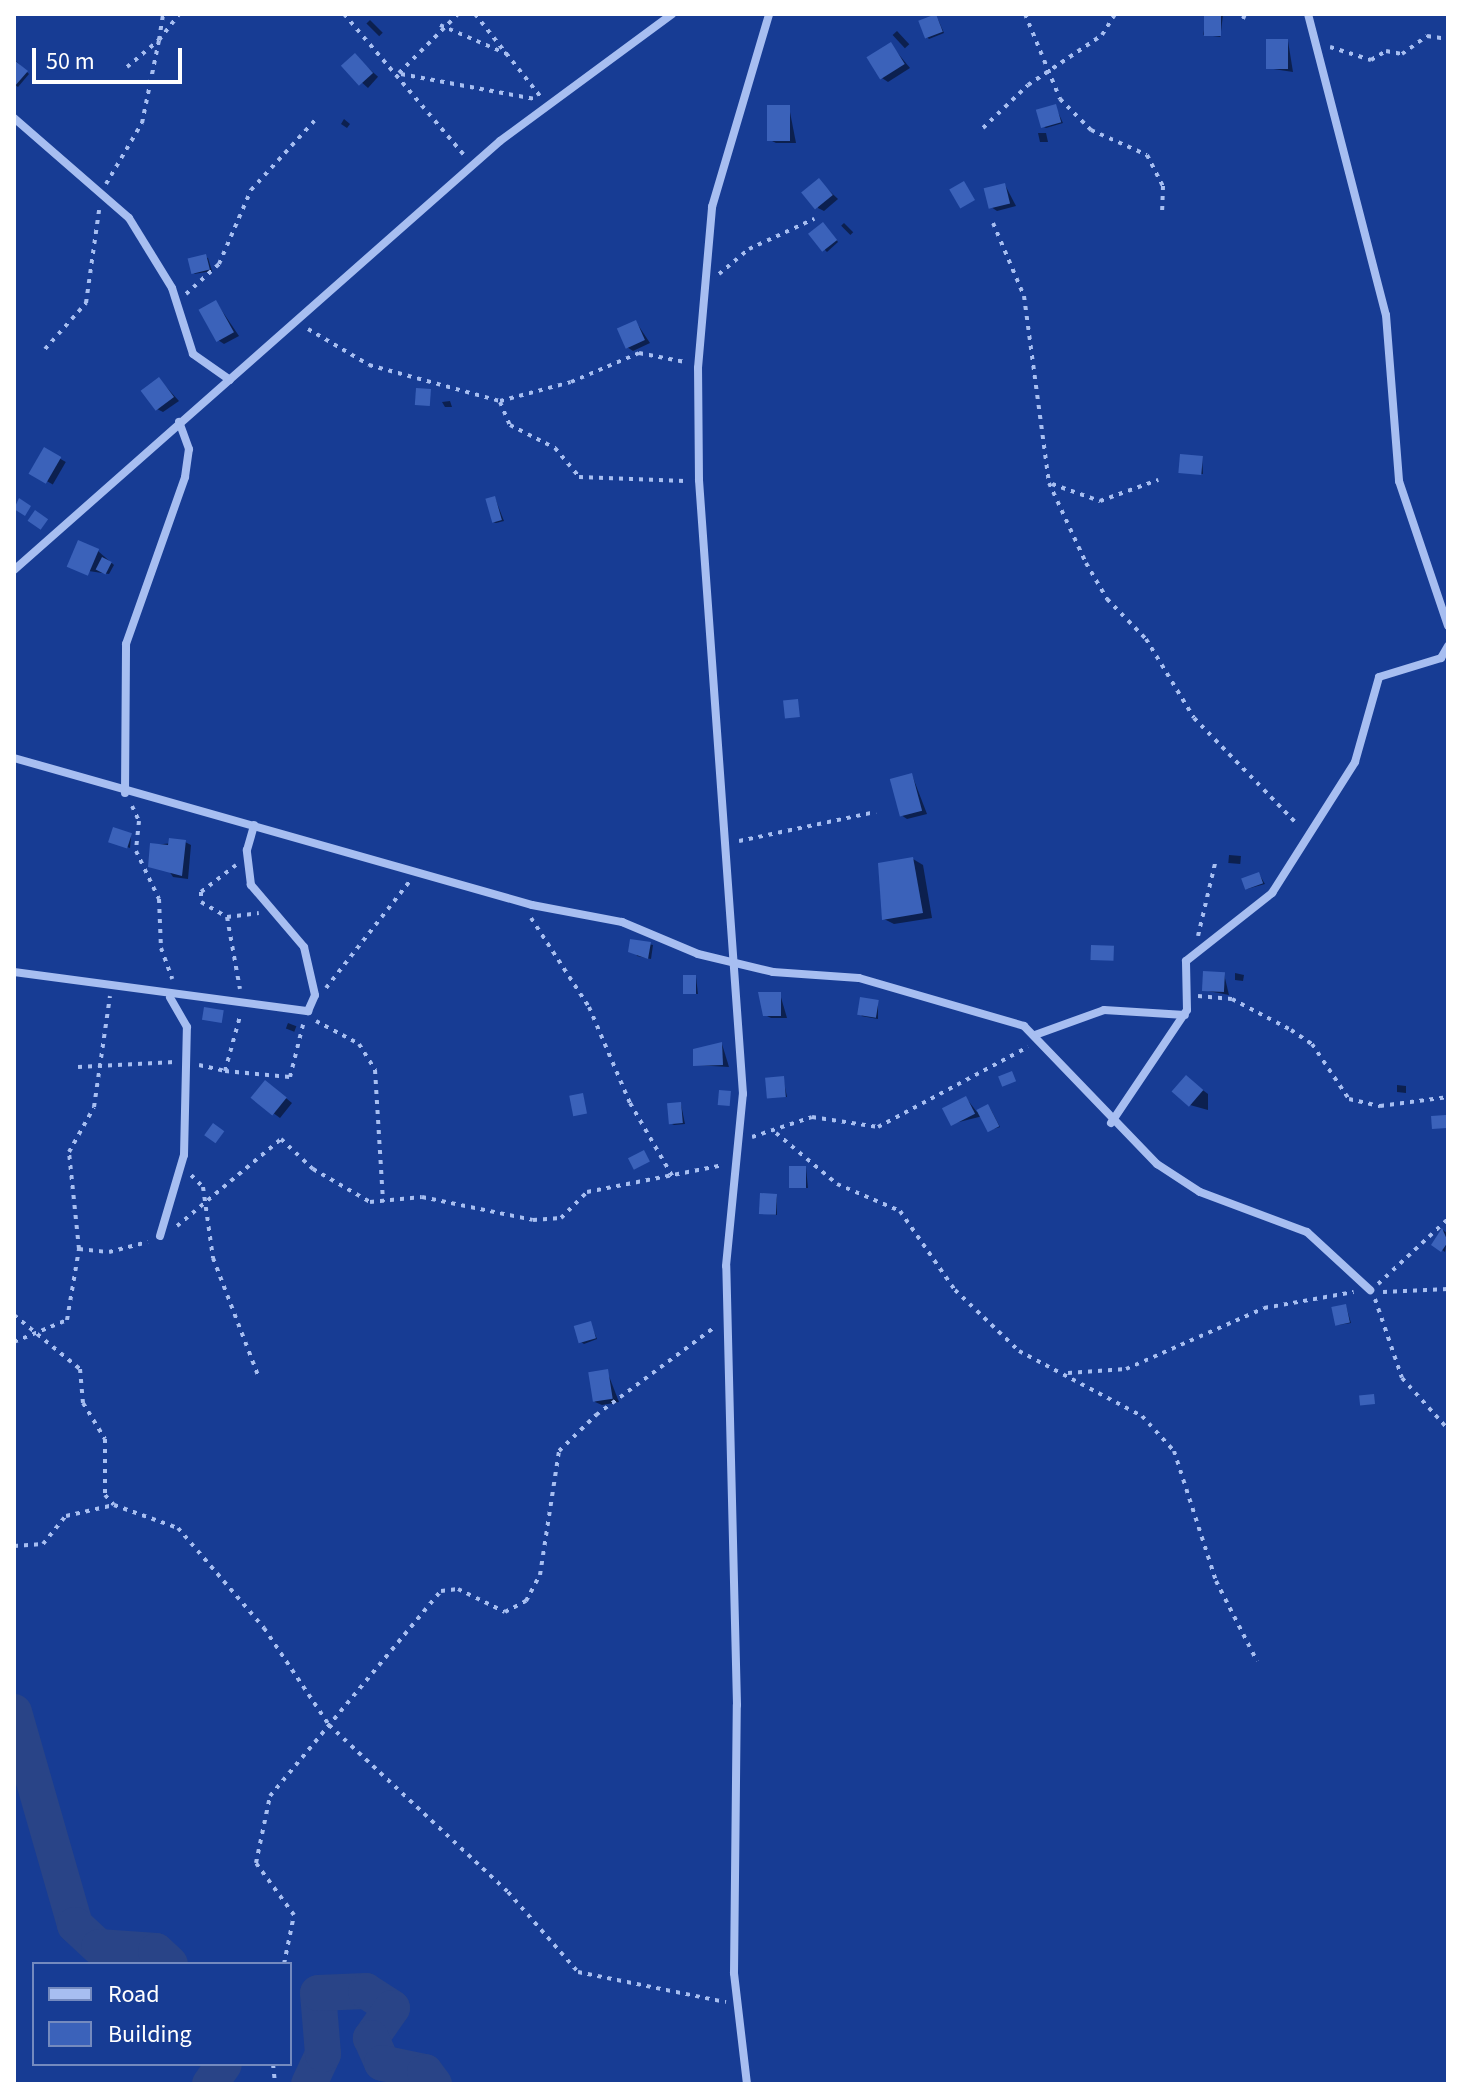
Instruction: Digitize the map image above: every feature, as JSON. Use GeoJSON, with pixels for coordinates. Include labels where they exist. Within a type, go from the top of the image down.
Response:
{"type":"FeatureCollection","features":[{"type":"Feature","properties":{"kind":"street"},"geometry":{"type":"LineString","coordinates":[[14,570],[179,422],[300,323],[472,167],[547,104],[672,14]]}},
{"type":"Feature","properties":{"kind":"street"},"geometry":{"type":"LineString","coordinates":[[747,2084],[736,2002],[727,1237],[741,1141],[738,962],[699,480],[698,368],[712,207],[769,14]]}},
{"type":"Feature","properties":{"kind":"street"},"geometry":{"type":"LineString","coordinates":[[1308,14],[1321,53],[1337,147],[1386,315],[1399,481],[1448,626]]}},
{"type":"Feature","properties":{"kind":"street"},"geometry":{"type":"LineString","coordinates":[[14,118],[101,189],[155,253],[179,302],[193,354],[230,380]]}},
{"type":"Feature","properties":{"kind":"street"},"geometry":{"type":"LineString","coordinates":[[125,793],[126,644],[185,477],[188,438],[179,422]]}},
{"type":"Feature","properties":{"kind":"street"},"geometry":{"type":"LineString","coordinates":[[1111,1123],[1185,1015],[1188,996],[1181,974],[1195,950],[1272,893],[1304,833],[1363,749],[1379,677],[1426,665],[1448,646]]}},
{"type":"Feature","properties":{"kind":"street"},"geometry":{"type":"LineString","coordinates":[[14,758],[125,793],[416,869],[523,902],[622,922],[687,951],[738,962],[859,978],[1009,1020],[1035,1035],[1111,1123],[1181,1182],[1307,1232],[1370,1290]]}},
{"type":"Feature","properties":{"kind":"street"},"geometry":{"type":"LineString","coordinates":[[14,972],[111,989],[244,1003],[305,1013],[315,1002],[304,947],[267,909],[251,885],[247,850],[254,825]]}},
{"type":"Feature","properties":{"kind":"street"},"geometry":{"type":"LineString","coordinates":[[160,1236],[183,1167],[183,1062],[187,1027],[170,997]]}},
{"type":"Feature","properties":{"kind":"street"},"geometry":{"type":"LineString","coordinates":[[1035,1035],[1104,1010],[1185,1015]]}},
{"type":"Feature","properties":{"kind":"path"},"geometry":{"type":"LineString","coordinates":[[45,349],[86,303],[101,189],[142,123],[163,14]]}},
{"type":"Feature","properties":{"kind":"path"},"geometry":{"type":"LineString","coordinates":[[127,67],[159,40],[179,14]]}},
{"type":"Feature","properties":{"kind":"path"},"geometry":{"type":"LineString","coordinates":[[344,14],[399,73],[472,167]]}},
{"type":"Feature","properties":{"kind":"path"},"geometry":{"type":"LineString","coordinates":[[399,73],[440,25],[458,14]]}},
{"type":"Feature","properties":{"kind":"path"},"geometry":{"type":"LineString","coordinates":[[475,14],[547,104]]}},
{"type":"Feature","properties":{"kind":"path"},"geometry":{"type":"LineString","coordinates":[[1025,14],[1044,74],[1091,130],[1147,155],[1163,186],[1162,215]]}},
{"type":"Feature","properties":{"kind":"path"},"geometry":{"type":"LineString","coordinates":[[983,128],[1044,74],[1102,35],[1115,14]]}},
{"type":"Feature","properties":{"kind":"path"},"geometry":{"type":"LineString","coordinates":[[440,25],[509,54]]}},
{"type":"Feature","properties":{"kind":"path"},"geometry":{"type":"LineString","coordinates":[[1321,53],[1331,47],[1371,60],[1386,51],[1402,54],[1427,36],[1448,39]]}},
{"type":"Feature","properties":{"kind":"path"},"geometry":{"type":"LineString","coordinates":[[399,73],[547,104]]}},
{"type":"Feature","properties":{"kind":"path"},"geometry":{"type":"LineString","coordinates":[[179,302],[219,264],[251,190],[317,118]]}},
{"type":"Feature","properties":{"kind":"path"},"geometry":{"type":"LineString","coordinates":[[703,284],[749,249],[814,219]]}},
{"type":"Feature","properties":{"kind":"path"},"geometry":{"type":"LineString","coordinates":[[993,223],[1024,296],[1049,483],[1107,599],[1146,639],[1194,718],[1304,833]]}},
{"type":"Feature","properties":{"kind":"path"},"geometry":{"type":"LineString","coordinates":[[300,323],[369,365],[500,401],[639,353],[698,368]]}},
{"type":"Feature","properties":{"kind":"path"},"geometry":{"type":"LineString","coordinates":[[500,401],[510,425],[555,448],[579,477],[699,480]]}},
{"type":"Feature","properties":{"kind":"path"},"geometry":{"type":"LineString","coordinates":[[1049,483],[1100,501],[1158,480]]}},
{"type":"Feature","properties":{"kind":"path"},"geometry":{"type":"LineString","coordinates":[[125,793],[139,821],[136,851],[159,899],[170,997]]}},
{"type":"Feature","properties":{"kind":"path"},"geometry":{"type":"LineString","coordinates":[[729,842],[876,812]]}},
{"type":"Feature","properties":{"kind":"path"},"geometry":{"type":"LineString","coordinates":[[247,850],[229,875],[201,892],[201,902],[227,917],[267,909]]}},
{"type":"Feature","properties":{"kind":"path"},"geometry":{"type":"LineString","coordinates":[[1195,950],[1216,859]]}},
{"type":"Feature","properties":{"kind":"path"},"geometry":{"type":"LineString","coordinates":[[315,1002],[416,869]]}},
{"type":"Feature","properties":{"kind":"path"},"geometry":{"type":"LineString","coordinates":[[523,902],[589,1007],[630,1103],[674,1179]]}},
{"type":"Feature","properties":{"kind":"path"},"geometry":{"type":"LineString","coordinates":[[225,1071],[244,1003],[227,917]]}},
{"type":"Feature","properties":{"kind":"path"},"geometry":{"type":"LineString","coordinates":[[79,1249],[69,1152],[94,1107],[111,989]]}},
{"type":"Feature","properties":{"kind":"path"},"geometry":{"type":"LineString","coordinates":[[1188,996],[1232,999],[1291,1030],[1312,1044],[1349,1099],[1380,1106],[1448,1097]]}},
{"type":"Feature","properties":{"kind":"path"},"geometry":{"type":"LineString","coordinates":[[78,1067],[183,1062],[225,1071],[290,1077],[305,1013],[359,1044],[375,1070],[383,1202]]}},
{"type":"Feature","properties":{"kind":"path"},"geometry":{"type":"LineString","coordinates":[[741,1141],[776,1133],[812,1117],[878,1127],[1003,1066],[1035,1035]]}},
{"type":"Feature","properties":{"kind":"path"},"geometry":{"type":"LineString","coordinates":[[776,1133],[837,1184],[900,1211],[991,1328],[1065,1374],[1142,1416],[1174,1451],[1216,1581],[1257,1661]]}},
{"type":"Feature","properties":{"kind":"path"},"geometry":{"type":"LineString","coordinates":[[271,1142],[281,1139],[313,1169],[383,1202],[422,1197],[533,1220],[561,1218],[587,1192],[674,1179],[737,1162]]}},
{"type":"Feature","properties":{"kind":"path"},"geometry":{"type":"LineString","coordinates":[[183,1167],[203,1187],[213,1258],[258,1375]]}},
{"type":"Feature","properties":{"kind":"path"},"geometry":{"type":"LineString","coordinates":[[1370,1290],[1448,1219]]}},
{"type":"Feature","properties":{"kind":"path"},"geometry":{"type":"LineString","coordinates":[[1065,1374],[1126,1369],[1264,1308],[1370,1290],[1448,1289]]}},
{"type":"Feature","properties":{"kind":"path"},"geometry":{"type":"LineString","coordinates":[[1370,1290],[1402,1378],[1448,1429]]}},
{"type":"Feature","properties":{"kind":"path"},"geometry":{"type":"LineString","coordinates":[[14,1342],[63,1324],[68,1299]]}},
{"type":"Feature","properties":{"kind":"path"},"geometry":{"type":"LineString","coordinates":[[14,1315],[41,1333],[80,1369],[83,1403],[105,1439],[105,1495],[114,1505],[178,1528],[264,1628],[329,1725],[508,1892],[578,1972],[736,2002]]}},
{"type":"Feature","properties":{"kind":"path"},"geometry":{"type":"LineString","coordinates":[[284,1962],[294,1915],[259,1877],[260,1820],[270,1796],[441,1591],[458,1589],[505,1612],[526,1601],[540,1575],[559,1451],[596,1415],[730,1316]]}},
{"type":"Feature","properties":{"kind":"path"},"geometry":{"type":"LineString","coordinates":[[14,1546],[43,1544],[66,1516],[114,1505]]}},
{"type":"Feature","properties":{"kind":"building"},"geometry":{"type":"Polygon","coordinates":[[[936,14],[943,32],[925,39],[918,21],[936,14]]]}},
{"type":"Feature","properties":{"kind":"building"},"geometry":{"type":"Polygon","coordinates":[[[1204,14],[1221,14],[1221,36],[1204,36],[1204,14]]]}},
{"type":"Feature","properties":{"kind":"building"},"geometry":{"type":"Polygon","coordinates":[[[1266,39],[1288,39],[1288,69],[1266,69],[1266,39]]]}},
{"type":"Feature","properties":{"kind":"building"},"geometry":{"type":"Polygon","coordinates":[[[891,42],[905,64],[880,79],[866,57],[891,42]]]}},
{"type":"Feature","properties":{"kind":"building"},"geometry":{"type":"Polygon","coordinates":[[[355,53],[373,73],[359,86],[341,66],[355,53]]]}},
{"type":"Feature","properties":{"kind":"building"},"geometry":{"type":"Polygon","coordinates":[[[14,60],[28,71],[14,87],[14,60]]]}},
{"type":"Feature","properties":{"kind":"building"},"geometry":{"type":"Polygon","coordinates":[[[1056,104],[1061,122],[1041,128],[1036,110],[1056,104]]]}},
{"type":"Feature","properties":{"kind":"building"},"geometry":{"type":"Polygon","coordinates":[[[767,105],[790,105],[790,141],[767,141],[767,105]]]}},
{"type":"Feature","properties":{"kind":"building"},"geometry":{"type":"Polygon","coordinates":[[[819,178],[833,195],[815,210],[801,192],[819,178]]]}},
{"type":"Feature","properties":{"kind":"building"},"geometry":{"type":"Polygon","coordinates":[[[964,181],[975,200],[960,209],[949,190],[964,181]]]}},
{"type":"Feature","properties":{"kind":"building"},"geometry":{"type":"Polygon","coordinates":[[[1005,183],[1010,203],[989,209],[984,188],[1005,183]]]}},
{"type":"Feature","properties":{"kind":"building"},"geometry":{"type":"Polygon","coordinates":[[[823,222],[837,240],[822,252],[808,234],[823,222]]]}},
{"type":"Feature","properties":{"kind":"building"},"geometry":{"type":"Polygon","coordinates":[[[206,254],[210,270],[191,274],[188,259],[206,254]]]}},
{"type":"Feature","properties":{"kind":"building"},"geometry":{"type":"Polygon","coordinates":[[[216,300],[234,332],[216,342],[199,310],[216,300]]]}},
{"type":"Feature","properties":{"kind":"building"},"geometry":{"type":"Polygon","coordinates":[[[636,320],[645,340],[626,349],[617,329],[636,320]]]}},
{"type":"Feature","properties":{"kind":"building"},"geometry":{"type":"Polygon","coordinates":[[[159,377],[174,397],[156,411],[141,391],[159,377]]]}},
{"type":"Feature","properties":{"kind":"building"},"geometry":{"type":"Polygon","coordinates":[[[416,388],[431,389],[430,406],[415,405],[416,388]]]}},
{"type":"Feature","properties":{"kind":"building"},"geometry":{"type":"Polygon","coordinates":[[[44,447],[61,457],[46,484],[28,474],[44,447]]]}},
{"type":"Feature","properties":{"kind":"building"},"geometry":{"type":"Polygon","coordinates":[[[1180,454],[1203,456],[1201,475],[1178,473],[1180,454]]]}},
{"type":"Feature","properties":{"kind":"building"},"geometry":{"type":"Polygon","coordinates":[[[495,496],[502,520],[492,523],[485,499],[495,496]]]}},
{"type":"Feature","properties":{"kind":"building"},"geometry":{"type":"Polygon","coordinates":[[[19,498],[31,506],[25,516],[14,509],[19,498]]]}},
{"type":"Feature","properties":{"kind":"building"},"geometry":{"type":"Polygon","coordinates":[[[35,510],[48,519],[41,530],[28,521],[35,510]]]}},
{"type":"Feature","properties":{"kind":"building"},"geometry":{"type":"Polygon","coordinates":[[[78,540],[99,549],[88,576],[67,567],[78,540]]]}},
{"type":"Feature","properties":{"kind":"building"},"geometry":{"type":"Polygon","coordinates":[[[102,557],[112,562],[105,574],[96,569],[102,557]]]}},
{"type":"Feature","properties":{"kind":"building"},"geometry":{"type":"Polygon","coordinates":[[[798,699],[800,717],[785,718],[783,701],[798,699]]]}},
{"type":"Feature","properties":{"kind":"building"},"geometry":{"type":"Polygon","coordinates":[[[912,773],[922,811],[900,817],[890,779],[912,773]]]}},
{"type":"Feature","properties":{"kind":"building"},"geometry":{"type":"Polygon","coordinates":[[[113,827],[132,833],[127,848],[108,842],[113,827]]]}},
{"type":"Feature","properties":{"kind":"building"},"geometry":{"type":"Polygon","coordinates":[[[169,838],[186,840],[182,876],[148,867],[150,843],[168,845],[169,838]]]}},
{"type":"Feature","properties":{"kind":"building"},"geometry":{"type":"Polygon","coordinates":[[[913,857],[923,913],[882,920],[878,863],[913,857]]]}},
{"type":"Feature","properties":{"kind":"building"},"geometry":{"type":"Polygon","coordinates":[[[1259,872],[1263,883],[1245,890],[1241,878],[1259,872]]]}},
{"type":"Feature","properties":{"kind":"building"},"geometry":{"type":"Polygon","coordinates":[[[630,939],[651,942],[648,959],[628,952],[630,939]]]}},
{"type":"Feature","properties":{"kind":"building"},"geometry":{"type":"Polygon","coordinates":[[[1091,945],[1114,946],[1113,961],[1090,960],[1091,945]]]}},
{"type":"Feature","properties":{"kind":"building"},"geometry":{"type":"Polygon","coordinates":[[[1203,971],[1225,972],[1224,992],[1202,991],[1203,971]]]}},
{"type":"Feature","properties":{"kind":"building"},"geometry":{"type":"Polygon","coordinates":[[[683,975],[696,975],[696,994],[683,994],[683,975]]]}},
{"type":"Feature","properties":{"kind":"building"},"geometry":{"type":"Polygon","coordinates":[[[758,992],[781,992],[781,1016],[763,1016],[758,992]]]}},
{"type":"Feature","properties":{"kind":"building"},"geometry":{"type":"Polygon","coordinates":[[[860,997],[879,1000],[876,1018],[857,1015],[860,997]]]}},
{"type":"Feature","properties":{"kind":"building"},"geometry":{"type":"Polygon","coordinates":[[[204,1007],[224,1010],[222,1023],[202,1020],[204,1007]]]}},
{"type":"Feature","properties":{"kind":"building"},"geometry":{"type":"Polygon","coordinates":[[[722,1042],[723,1065],[693,1066],[693,1049],[722,1042]]]}},
{"type":"Feature","properties":{"kind":"building"},"geometry":{"type":"Polygon","coordinates":[[[1012,1071],[1016,1081],[1002,1087],[998,1077],[1012,1071]]]}},
{"type":"Feature","properties":{"kind":"building"},"geometry":{"type":"Polygon","coordinates":[[[1186,1075],[1203,1090],[1189,1107],[1172,1092],[1186,1075]]]}},
{"type":"Feature","properties":{"kind":"building"},"geometry":{"type":"Polygon","coordinates":[[[784,1076],[786,1097],[767,1099],[765,1078],[784,1076]]]}},
{"type":"Feature","properties":{"kind":"building"},"geometry":{"type":"Polygon","coordinates":[[[265,1080],[287,1098],[272,1115],[251,1098],[265,1080]]]}},
{"type":"Feature","properties":{"kind":"building"},"geometry":{"type":"Polygon","coordinates":[[[719,1090],[731,1091],[730,1106],[718,1105],[719,1090]]]}},
{"type":"Feature","properties":{"kind":"building"},"geometry":{"type":"Polygon","coordinates":[[[583,1093],[587,1114],[573,1116],[569,1096],[583,1093]]]}},
{"type":"Feature","properties":{"kind":"building"},"geometry":{"type":"Polygon","coordinates":[[[966,1096],[975,1114],[951,1126],[942,1108],[966,1096]]]}},
{"type":"Feature","properties":{"kind":"building"},"geometry":{"type":"Polygon","coordinates":[[[681,1102],[683,1123],[669,1124],[667,1103],[681,1102]]]}},
{"type":"Feature","properties":{"kind":"building"},"geometry":{"type":"Polygon","coordinates":[[[988,1104],[999,1126],[988,1132],[976,1110],[988,1104]]]}},
{"type":"Feature","properties":{"kind":"building"},"geometry":{"type":"Polygon","coordinates":[[[1446,1115],[1447,1128],[1432,1129],[1431,1116],[1446,1115]]]}},
{"type":"Feature","properties":{"kind":"building"},"geometry":{"type":"Polygon","coordinates":[[[213,1123],[224,1131],[216,1143],[204,1135],[213,1123]]]}},
{"type":"Feature","properties":{"kind":"building"},"geometry":{"type":"Polygon","coordinates":[[[644,1150],[650,1162],[634,1170],[628,1158],[644,1150]]]}},
{"type":"Feature","properties":{"kind":"building"},"geometry":{"type":"Polygon","coordinates":[[[789,1166],[806,1166],[806,1188],[789,1188],[789,1166]]]}},
{"type":"Feature","properties":{"kind":"building"},"geometry":{"type":"Polygon","coordinates":[[[760,1193],[777,1194],[776,1215],[759,1214],[760,1193]]]}},
{"type":"Feature","properties":{"kind":"building"},"geometry":{"type":"Polygon","coordinates":[[[1442,1228],[1448,1242],[1441,1252],[1431,1245],[1442,1228]]]}},
{"type":"Feature","properties":{"kind":"building"},"geometry":{"type":"Polygon","coordinates":[[[1346,1304],[1350,1323],[1335,1326],[1331,1307],[1346,1304]]]}},
{"type":"Feature","properties":{"kind":"building"},"geometry":{"type":"Polygon","coordinates":[[[591,1321],[596,1338],[579,1343],[574,1326],[591,1321]]]}},
{"type":"Feature","properties":{"kind":"building"},"geometry":{"type":"Polygon","coordinates":[[[608,1369],[613,1399],[593,1402],[588,1372],[608,1369]]]}},
{"type":"Feature","properties":{"kind":"building"},"geometry":{"type":"Polygon","coordinates":[[[1374,1394],[1375,1404],[1360,1406],[1359,1396],[1374,1394]]]}},
{"type":"Feature","properties":{"kind":"waterway"},"geometry":{"type":"LineString","coordinates":[[14,1712],[75,1925],[99,1947],[156,1951],[168,1962]]}},
{"type":"Feature","properties":{"kind":"waterway"},"geometry":{"type":"LineString","coordinates":[[309,2084],[323,2054],[318,1993],[366,1991],[392,2008],[371,2038],[382,2063],[425,2072],[434,2084]]}},
{"type":"Feature","properties":{"kind":"waterway"},"geometry":{"type":"LineString","coordinates":[[210,2084],[223,2066]]}}]}
